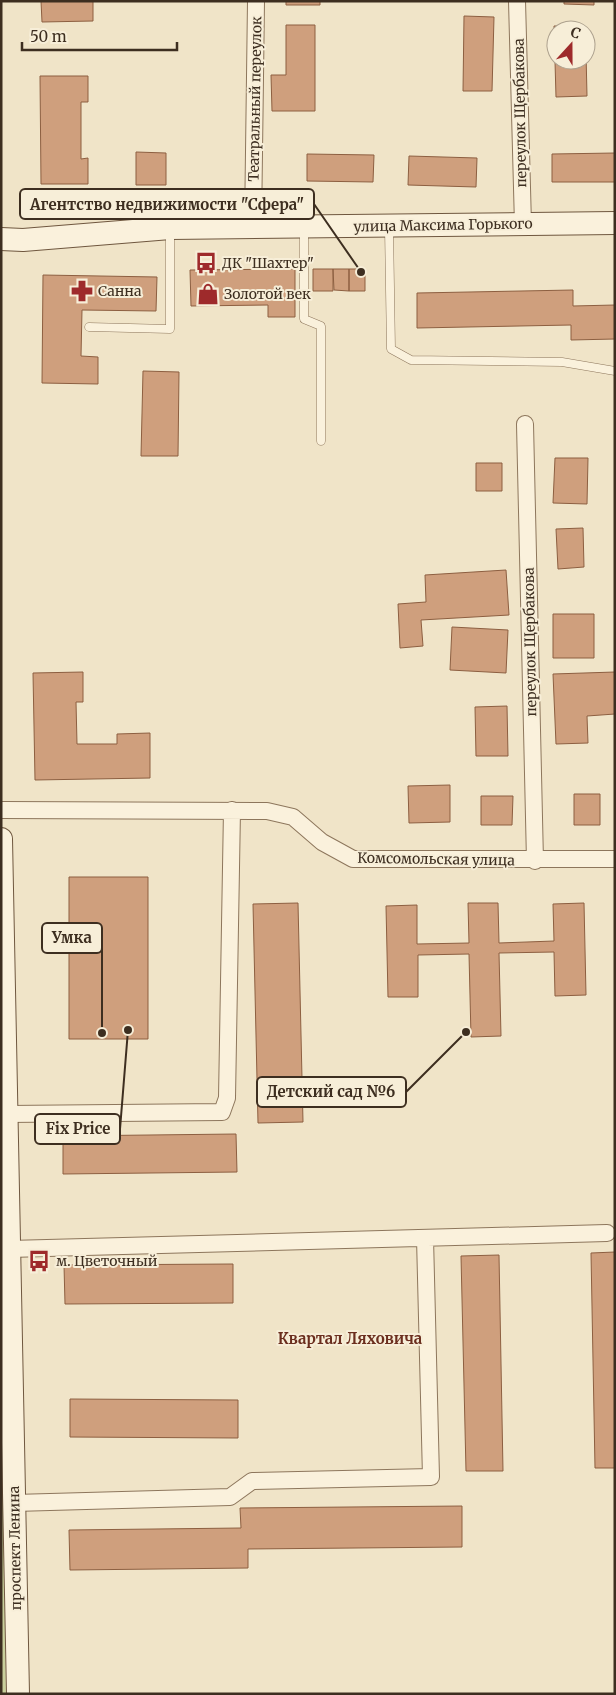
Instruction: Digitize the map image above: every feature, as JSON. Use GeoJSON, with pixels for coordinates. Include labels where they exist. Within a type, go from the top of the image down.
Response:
{"type":"FeatureCollection","features":[{"type":"Feature","properties":{"kind":"street","name":"Театральный переулок"},"geometry":{"type":"LineString","coordinates":[[253,226],[256,1]]}},
{"type":"Feature","properties":{"kind":"street","name":"переулок Щербакова"},"geometry":{"type":"LineString","coordinates":[[517,1],[523,224]]}},
{"type":"Feature","properties":{"kind":"street","name":"улица Максима Горького"},"geometry":{"type":"LineString","coordinates":[[1,239],[23,240],[170,228],[615,224]]}},
{"type":"Feature","properties":{"kind":"street","name":"переулок Щербакова"},"geometry":{"type":"LineString","coordinates":[[526,424],[535,860]]}},
{"type":"Feature","properties":{"kind":"street","name":"Комсомольская улица"},"geometry":{"type":"LineString","coordinates":[[1,810],[266,811],[293,817],[322,842],[353,859],[615,859]]}},
{"type":"Feature","properties":{"kind":"street"},"geometry":{"type":"LineString","coordinates":[[6,1114],[222,1112],[227,1098],[232,810]]}},
{"type":"Feature","properties":{"kind":"street","name":"проспект Ленина"},"geometry":{"type":"LineString","coordinates":[[1,839],[4,1073],[18,1694]]}},
{"type":"Feature","properties":{"kind":"street"},"geometry":{"type":"LineString","coordinates":[[9,1249],[607,1233]]}},
{"type":"Feature","properties":{"kind":"street"},"geometry":{"type":"LineString","coordinates":[[14,1503],[230,1497],[252,1481],[431,1477],[425,1238]]}},
{"type":"Feature","properties":{"kind":"lane"},"geometry":{"type":"LineString","coordinates":[[304,226],[304,320],[320,326],[321,441]]}},
{"type":"Feature","properties":{"kind":"lane"},"geometry":{"type":"LineString","coordinates":[[389,226],[391,349],[411,360],[562,362],[615,371]]}},
{"type":"Feature","properties":{"kind":"lane"},"geometry":{"type":"LineString","coordinates":[[89,327],[170,329],[170,228]]}},
{"type":"Feature","properties":{"kind":"green space"},"geometry":{"type":"Polygon","coordinates":[[[1,1341],[6,1694],[1,1694],[1,1341]]]}},
{"type":"Feature","properties":{"kind":"building"},"geometry":{"type":"Polygon","coordinates":[[[41,1],[93,1],[93,21],[42,22],[41,1]]]}},
{"type":"Feature","properties":{"kind":"building"},"geometry":{"type":"Polygon","coordinates":[[[286,1],[320,1],[320,5],[286,5],[286,1]]]}},
{"type":"Feature","properties":{"kind":"building"},"geometry":{"type":"Polygon","coordinates":[[[564,1],[594,1],[594,5],[564,4],[564,1]]]}},
{"type":"Feature","properties":{"kind":"building"},"geometry":{"type":"Polygon","coordinates":[[[464,16],[494,17],[492,91],[463,91],[464,16]]]}},
{"type":"Feature","properties":{"kind":"building"},"geometry":{"type":"Polygon","coordinates":[[[286,25],[315,25],[315,111],[272,111],[271,75],[286,75],[286,25]]]}},
{"type":"Feature","properties":{"kind":"building"},"geometry":{"type":"Polygon","coordinates":[[[555,70],[586,70],[587,96],[556,97],[555,70]]]}},
{"type":"Feature","properties":{"kind":"building"},"geometry":{"type":"Polygon","coordinates":[[[40,76],[88,76],[88,102],[81,102],[81,159],[88,158],[88,184],[41,184],[40,76]]]}},
{"type":"Feature","properties":{"kind":"building"},"geometry":{"type":"Polygon","coordinates":[[[136,152],[166,153],[166,185],[136,185],[136,152]]]}},
{"type":"Feature","properties":{"kind":"building"},"geometry":{"type":"Polygon","coordinates":[[[615,153],[615,182],[552,182],[552,154],[615,153]]]}},
{"type":"Feature","properties":{"kind":"building"},"geometry":{"type":"Polygon","coordinates":[[[307,154],[374,155],[373,182],[307,181],[307,154]]]}},
{"type":"Feature","properties":{"kind":"building"},"geometry":{"type":"Polygon","coordinates":[[[409,156],[477,158],[476,187],[408,185],[409,156]]]}},
{"type":"Feature","properties":{"kind":"building"},"geometry":{"type":"Polygon","coordinates":[[[295,269],[295,317],[268,317],[268,305],[191,306],[190,270],[295,269]]]}},
{"type":"Feature","properties":{"kind":"building"},"geometry":{"type":"Polygon","coordinates":[[[313,269],[333,269],[333,291],[313,291],[313,269]]]}},
{"type":"Feature","properties":{"kind":"building"},"geometry":{"type":"Polygon","coordinates":[[[333,269],[349,269],[349,291],[334,290],[333,269]]]}},
{"type":"Feature","properties":{"kind":"building"},"geometry":{"type":"Polygon","coordinates":[[[349,269],[365,269],[365,291],[349,291],[349,269]]]}},
{"type":"Feature","properties":{"kind":"building"},"geometry":{"type":"Polygon","coordinates":[[[43,275],[157,277],[156,311],[82,310],[81,356],[98,357],[98,384],[42,383],[43,275]]]}},
{"type":"Feature","properties":{"kind":"building"},"geometry":{"type":"Polygon","coordinates":[[[573,290],[573,306],[615,305],[615,339],[571,340],[571,325],[417,328],[417,293],[573,290]]]}},
{"type":"Feature","properties":{"kind":"building"},"geometry":{"type":"Polygon","coordinates":[[[143,371],[179,372],[178,456],[141,456],[143,371]]]}},
{"type":"Feature","properties":{"kind":"building"},"geometry":{"type":"Polygon","coordinates":[[[555,458],[588,458],[587,504],[553,503],[555,458]]]}},
{"type":"Feature","properties":{"kind":"building"},"geometry":{"type":"Polygon","coordinates":[[[476,463],[502,463],[502,491],[476,491],[476,463]]]}},
{"type":"Feature","properties":{"kind":"building"},"geometry":{"type":"Polygon","coordinates":[[[583,528],[584,567],[558,569],[556,529],[583,528]]]}},
{"type":"Feature","properties":{"kind":"building"},"geometry":{"type":"Polygon","coordinates":[[[506,570],[509,615],[421,620],[423,646],[400,648],[398,604],[426,602],[425,575],[506,570]]]}},
{"type":"Feature","properties":{"kind":"building"},"geometry":{"type":"Polygon","coordinates":[[[553,614],[594,614],[594,658],[553,658],[553,614]]]}},
{"type":"Feature","properties":{"kind":"building"},"geometry":{"type":"Polygon","coordinates":[[[452,627],[508,630],[506,673],[450,670],[452,627]]]}},
{"type":"Feature","properties":{"kind":"building"},"geometry":{"type":"Polygon","coordinates":[[[83,672],[83,702],[76,702],[77,744],[117,744],[117,734],[150,733],[150,778],[35,780],[33,673],[83,672]]]}},
{"type":"Feature","properties":{"kind":"building"},"geometry":{"type":"Polygon","coordinates":[[[615,672],[615,714],[587,716],[588,743],[556,744],[553,674],[615,672]]]}},
{"type":"Feature","properties":{"kind":"building"},"geometry":{"type":"Polygon","coordinates":[[[507,706],[508,756],[476,756],[475,707],[507,706]]]}},
{"type":"Feature","properties":{"kind":"building"},"geometry":{"type":"Polygon","coordinates":[[[450,785],[450,822],[409,823],[408,786],[450,785]]]}},
{"type":"Feature","properties":{"kind":"building"},"geometry":{"type":"Polygon","coordinates":[[[574,794],[600,794],[600,825],[574,825],[574,794]]]}},
{"type":"Feature","properties":{"kind":"building"},"geometry":{"type":"Polygon","coordinates":[[[481,796],[513,796],[512,825],[481,825],[481,796]]]}},
{"type":"Feature","properties":{"kind":"building"},"geometry":{"type":"Polygon","coordinates":[[[69,877],[148,877],[148,1039],[69,1039],[69,877]]]}},
{"type":"Feature","properties":{"kind":"building"},"geometry":{"type":"Polygon","coordinates":[[[298,903],[303,1122],[258,1123],[253,904],[298,903]]]}},
{"type":"Feature","properties":{"kind":"building"},"geometry":{"type":"Polygon","coordinates":[[[468,903],[498,903],[499,943],[554,941],[553,904],[584,903],[586,995],[555,996],[554,952],[499,953],[501,1036],[471,1037],[469,954],[418,955],[418,997],[388,997],[386,906],[417,905],[417,944],[469,943],[468,903]]]}},
{"type":"Feature","properties":{"kind":"building"},"geometry":{"type":"Polygon","coordinates":[[[236,1134],[237,1172],[63,1174],[63,1136],[236,1134]]]}},
{"type":"Feature","properties":{"kind":"building"},"geometry":{"type":"Polygon","coordinates":[[[615,1252],[615,1468],[595,1468],[591,1253],[615,1252]]]}},
{"type":"Feature","properties":{"kind":"building"},"geometry":{"type":"Polygon","coordinates":[[[499,1255],[503,1471],[466,1471],[461,1256],[499,1255]]]}},
{"type":"Feature","properties":{"kind":"building"},"geometry":{"type":"Polygon","coordinates":[[[233,1264],[233,1303],[65,1304],[64,1265],[233,1264]]]}},
{"type":"Feature","properties":{"kind":"building"},"geometry":{"type":"Polygon","coordinates":[[[70,1399],[238,1400],[238,1438],[70,1437],[70,1399]]]}},
{"type":"Feature","properties":{"kind":"building"},"geometry":{"type":"Polygon","coordinates":[[[462,1506],[462,1547],[248,1549],[248,1568],[70,1570],[69,1530],[241,1528],[240,1508],[462,1506]]]}},
{"type":"Feature","properties":{"kind":"place","name":"ДК \"Шахтер\""},"geometry":{"type":"Point","coordinates":[206,263]}},
{"type":"Feature","properties":{"kind":"place","name":"Агентство недвижимости \"Сфера\""},"geometry":{"type":"Point","coordinates":[361,272]}},
{"type":"Feature","properties":{"kind":"place","name":"Санна"},"geometry":{"type":"Point","coordinates":[82,291]}},
{"type":"Feature","properties":{"kind":"place","name":"Золотой век"},"geometry":{"type":"Point","coordinates":[208,294]}},
{"type":"Feature","properties":{"kind":"place","name":"Fix Price"},"geometry":{"type":"Point","coordinates":[128,1030]}},
{"type":"Feature","properties":{"kind":"place","name":"Детский сад №6"},"geometry":{"type":"Point","coordinates":[466,1032]}},
{"type":"Feature","properties":{"kind":"place","name":"Умка"},"geometry":{"type":"Point","coordinates":[102,1033]}},
{"type":"Feature","properties":{"kind":"place","name":"м. Цветочный"},"geometry":{"type":"Point","coordinates":[39,1261]}},
{"type":"Feature","properties":{"kind":"district","name":"Квартал Ляховича"},"geometry":{"type":"Point","coordinates":[350,1339]}}]}
